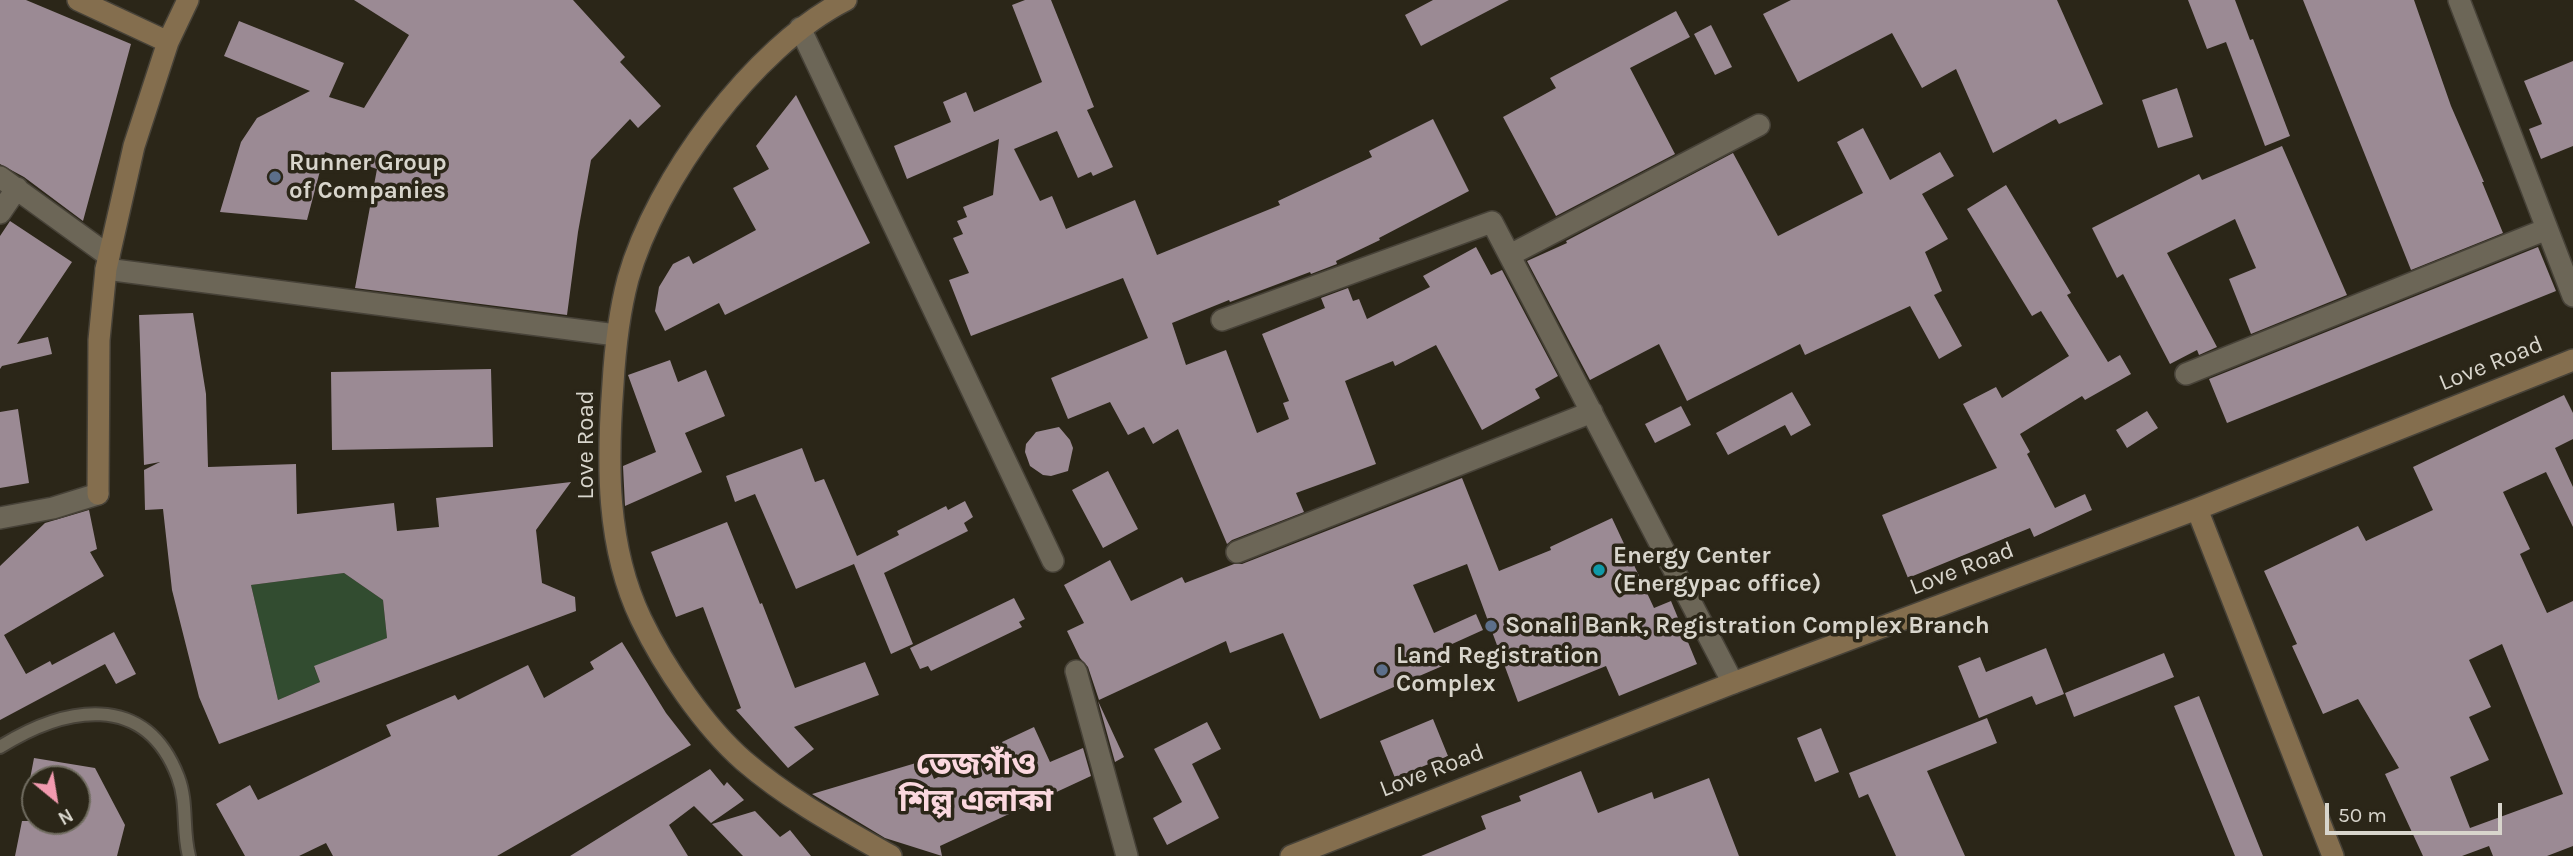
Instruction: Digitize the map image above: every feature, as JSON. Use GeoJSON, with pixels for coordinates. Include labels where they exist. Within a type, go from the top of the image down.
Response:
{"type":"FeatureCollection","features":[{"type":"Feature","properties":{"kind":"main road"},"geometry":{"type":"LineString","coordinates":[[78,0],[169,42]]}},
{"type":"Feature","properties":{"kind":"main road"},"geometry":{"type":"LineString","coordinates":[[98,494],[99,340],[107,263],[134,146],[185,0]]}},
{"type":"Feature","properties":{"kind":"main road","name":"Love Road"},"geometry":{"type":"LineString","coordinates":[[846,0],[800,28],[764,61],[708,126],[679,168],[657,208],[629,278],[616,335],[610,422],[610,485],[620,558],[641,620],[687,695],[741,759],[768,781],[818,815],[891,856]]}},
{"type":"Feature","properties":{"kind":"main road","name":"Love Road"},"geometry":{"type":"LineString","coordinates":[[1291,856],[1332,848],[1733,683],[2197,509],[2573,360]]}},
{"type":"Feature","properties":{"kind":"main road"},"geometry":{"type":"LineString","coordinates":[[2197,509],[2333,856]]}},
{"type":"Feature","properties":{"kind":"street"},"geometry":{"type":"LineString","coordinates":[[2459,0],[2573,296]]}},
{"type":"Feature","properties":{"kind":"street"},"geometry":{"type":"LineString","coordinates":[[800,28],[1053,561]]}},
{"type":"Feature","properties":{"kind":"street"},"geometry":{"type":"LineString","coordinates":[[1510,255],[1759,125]]}},
{"type":"Feature","properties":{"kind":"street"},"geometry":{"type":"LineString","coordinates":[[0,213],[8,183],[107,263],[616,335]]}},
{"type":"Feature","properties":{"kind":"street"},"geometry":{"type":"LineString","coordinates":[[1222,320],[1492,222],[1733,683]]}},
{"type":"Feature","properties":{"kind":"street"},"geometry":{"type":"LineString","coordinates":[[2186,374],[2547,229]]}},
{"type":"Feature","properties":{"kind":"street"},"geometry":{"type":"LineString","coordinates":[[1237,552],[1592,412]]}},
{"type":"Feature","properties":{"kind":"street"},"geometry":{"type":"LineString","coordinates":[[0,518],[53,508],[98,494]]}},
{"type":"Feature","properties":{"kind":"street"},"geometry":{"type":"LineString","coordinates":[[1076,671],[1127,856]]}},
{"type":"Feature","properties":{"kind":"lane"},"geometry":{"type":"LineString","coordinates":[[0,747],[48,723],[93,713],[128,720],[155,737],[178,777],[184,806],[184,839],[179,856]]}},
{"type":"Feature","properties":{"kind":"lane"},"geometry":{"type":"LineString","coordinates":[[184,839],[189,856]]}},
{"type":"Feature","properties":{"kind":"green space"},"geometry":{"type":"Polygon","coordinates":[[[344,573],[383,600],[387,638],[314,667],[320,682],[278,700],[251,585],[344,573]]]}},
{"type":"Feature","properties":{"kind":"building"},"geometry":{"type":"Polygon","coordinates":[[[0,0],[26,0],[131,44],[83,221],[24,177],[0,164],[0,0]]]}},
{"type":"Feature","properties":{"kind":"building"},"geometry":{"type":"Polygon","coordinates":[[[354,0],[573,0],[625,57],[620,62],[661,106],[638,128],[630,119],[591,160],[567,315],[355,288],[377,169],[325,152],[307,220],[220,212],[241,142],[257,118],[310,91],[224,56],[239,21],[344,63],[329,97],[364,108],[409,35],[354,0]]]}},
{"type":"Feature","properties":{"kind":"building"},"geometry":{"type":"Polygon","coordinates":[[[1025,0],[1051,0],[1094,107],[1087,110],[1113,167],[1093,176],[1091,172],[1078,178],[1057,131],[1014,149],[1040,201],[1052,196],[1066,229],[1135,200],[1157,255],[1280,205],[1278,201],[1372,157],[1369,151],[1433,119],[1469,191],[1336,261],[1337,264],[1230,302],[1229,300],[1172,323],[1186,365],[1226,350],[1257,433],[1289,419],[1283,403],[1289,401],[1262,334],[1325,308],[1321,298],[1348,288],[1353,301],[1359,299],[1367,319],[1430,287],[1423,276],[1476,247],[1491,275],[1502,270],[1558,376],[1535,389],[1540,398],[1482,430],[1436,345],[1395,366],[1393,361],[1345,381],[1376,464],[1296,493],[1304,512],[1227,544],[1178,429],[1153,444],[1144,427],[1128,435],[1110,402],[1068,419],[1051,378],[1148,338],[1123,278],[971,336],[949,280],[969,273],[953,238],[963,234],[957,221],[967,217],[963,207],[993,195],[999,139],[907,179],[894,146],[951,122],[943,102],[966,92],[974,112],[1042,82],[1012,5],[1025,0]]]}},
{"type":"Feature","properties":{"kind":"building"},"geometry":{"type":"Polygon","coordinates":[[[1433,0],[1509,0],[1421,46],[1405,15],[1433,0]]]}},
{"type":"Feature","properties":{"kind":"building"},"geometry":{"type":"Polygon","coordinates":[[[1791,0],[2057,0],[2103,104],[2059,124],[2056,119],[1993,153],[1956,69],[1922,88],[1892,33],[1798,82],[1763,14],[1791,0]]]}},
{"type":"Feature","properties":{"kind":"building"},"geometry":{"type":"Polygon","coordinates":[[[2188,0],[2235,0],[2290,136],[2265,146],[2226,42],[2207,49],[2188,0]]]}},
{"type":"Feature","properties":{"kind":"building"},"geometry":{"type":"Polygon","coordinates":[[[2303,0],[2414,0],[2451,106],[2503,233],[2411,270],[2303,0]]]}},
{"type":"Feature","properties":{"kind":"building"},"geometry":{"type":"Polygon","coordinates":[[[1676,11],[1690,37],[1630,68],[1675,154],[1556,216],[1503,117],[1556,88],[1550,78],[1676,11]]]}},
{"type":"Feature","properties":{"kind":"building"},"geometry":{"type":"Polygon","coordinates":[[[1711,25],[1732,67],[1715,75],[1694,34],[1711,25]]]}},
{"type":"Feature","properties":{"kind":"building"},"geometry":{"type":"Polygon","coordinates":[[[2573,61],[2573,146],[2541,159],[2529,129],[2542,124],[2524,81],[2573,61]]]}},
{"type":"Feature","properties":{"kind":"building"},"geometry":{"type":"Polygon","coordinates":[[[2177,88],[2193,137],[2158,148],[2142,100],[2177,88]]]}},
{"type":"Feature","properties":{"kind":"building"},"geometry":{"type":"Polygon","coordinates":[[[796,95],[870,243],[725,315],[719,303],[665,331],[655,311],[659,287],[673,264],[689,256],[693,264],[756,230],[733,188],[769,169],[756,146],[796,95]]]}},
{"type":"Feature","properties":{"kind":"building"},"geometry":{"type":"Polygon","coordinates":[[[1863,128],[1890,180],[1940,152],[1954,176],[1922,194],[1948,239],[1925,252],[1942,291],[1934,295],[1962,346],[1939,359],[1910,306],[1805,355],[1800,344],[1687,401],[1659,344],[1590,380],[1527,261],[1567,243],[1566,241],[1733,153],[1778,236],[1863,193],[1837,142],[1863,128]]]}},
{"type":"Feature","properties":{"kind":"building"},"geometry":{"type":"Polygon","coordinates":[[[2282,146],[2347,295],[2251,334],[2229,279],[2256,268],[2235,219],[2167,253],[2217,347],[2199,355],[2197,350],[2170,364],[2123,274],[2117,278],[2092,228],[2199,174],[2202,180],[2282,146]]]}},
{"type":"Feature","properties":{"kind":"building"},"geometry":{"type":"Polygon","coordinates":[[[2006,185],[2071,293],[2067,295],[2108,362],[2120,355],[2131,374],[2085,400],[2082,396],[2020,434],[2030,452],[2027,454],[2055,508],[2085,494],[2092,510],[2034,537],[2030,528],[1908,578],[1882,515],[1997,468],[1963,404],[1996,387],[2002,398],[2069,356],[2041,311],[2032,316],[1967,209],[2006,185]]]}},
{"type":"Feature","properties":{"kind":"building"},"geometry":{"type":"Polygon","coordinates":[[[10,221],[72,262],[17,344],[48,337],[52,354],[2,366],[0,369],[0,236],[10,221]]]}},
{"type":"Feature","properties":{"kind":"building"},"geometry":{"type":"Polygon","coordinates":[[[2538,247],[2556,291],[2227,423],[2209,379],[2538,247]]]}},
{"type":"Feature","properties":{"kind":"building"},"geometry":{"type":"Polygon","coordinates":[[[193,313],[206,394],[208,467],[296,464],[297,514],[394,503],[397,531],[439,527],[436,498],[571,482],[536,530],[542,583],[575,597],[576,611],[219,744],[199,697],[172,590],[163,509],[145,510],[144,470],[160,462],[144,465],[139,315],[193,313]],[[344,573],[251,585],[278,700],[320,682],[314,666],[387,638],[383,600],[344,573]]]}},
{"type":"Feature","properties":{"kind":"building"},"geometry":{"type":"Polygon","coordinates":[[[670,360],[678,382],[706,370],[725,416],[685,433],[702,472],[625,506],[623,466],[656,452],[628,375],[670,360]]]}},
{"type":"Feature","properties":{"kind":"building"},"geometry":{"type":"Polygon","coordinates":[[[491,369],[493,447],[332,450],[331,372],[491,369]]]}},
{"type":"Feature","properties":{"kind":"building"},"geometry":{"type":"Polygon","coordinates":[[[1792,392],[1811,425],[1791,436],[1785,425],[1728,455],[1716,433],[1792,392]]]}},
{"type":"Feature","properties":{"kind":"building"},"geometry":{"type":"Polygon","coordinates":[[[2564,395],[2573,413],[2573,439],[2555,448],[2573,487],[2573,527],[2546,472],[2503,492],[2530,549],[2520,554],[2547,613],[2573,601],[2573,846],[2547,856],[2493,856],[2489,846],[2462,856],[2423,856],[2385,774],[2399,768],[2358,699],[2323,714],[2292,646],[2297,644],[2264,571],[2358,526],[2366,541],[2433,510],[2413,467],[2564,395]],[[2502,644],[2469,660],[2491,707],[2469,717],[2489,760],[2450,777],[2470,828],[2563,794],[2502,644]]]}},
{"type":"Feature","properties":{"kind":"building"},"geometry":{"type":"Polygon","coordinates":[[[1681,406],[1691,425],[1655,443],[1645,424],[1681,406]]]}},
{"type":"Feature","properties":{"kind":"building"},"geometry":{"type":"Polygon","coordinates":[[[18,409],[29,483],[0,488],[0,412],[18,409]]]}},
{"type":"Feature","properties":{"kind":"building"},"geometry":{"type":"Polygon","coordinates":[[[2147,411],[2158,428],[2127,448],[2116,430],[2147,411]]]}},
{"type":"Feature","properties":{"kind":"building"},"geometry":{"type":"Polygon","coordinates":[[[1059,427],[1073,448],[1068,471],[1051,476],[1043,475],[1030,466],[1025,452],[1026,444],[1036,432],[1059,427]]]}},
{"type":"Feature","properties":{"kind":"building"},"geometry":{"type":"Polygon","coordinates":[[[802,448],[815,482],[824,479],[857,556],[899,535],[897,531],[946,506],[948,510],[965,501],[973,517],[964,523],[968,531],[884,573],[913,644],[891,654],[854,564],[796,589],[755,494],[735,502],[726,476],[802,448]]]}},
{"type":"Feature","properties":{"kind":"building"},"geometry":{"type":"Polygon","coordinates":[[[1108,471],[1138,529],[1103,548],[1072,490],[1108,471]]]}},
{"type":"Feature","properties":{"kind":"building"},"geometry":{"type":"Polygon","coordinates":[[[1462,478],[1499,571],[1551,550],[1550,547],[1612,518],[1654,608],[1671,601],[1697,664],[1619,696],[1606,666],[1518,702],[1467,564],[1413,585],[1434,633],[1476,614],[1483,630],[1441,649],[1447,664],[1320,719],[1283,633],[1230,653],[1226,641],[1099,700],[1088,667],[1080,658],[1067,631],[1084,623],[1064,585],[1110,560],[1131,601],[1182,577],[1185,583],[1234,564],[1242,564],[1462,478]]]}},
{"type":"Feature","properties":{"kind":"building"},"geometry":{"type":"Polygon","coordinates":[[[89,510],[97,549],[90,552],[104,576],[4,635],[26,674],[50,661],[52,665],[114,632],[136,674],[116,684],[105,664],[0,720],[0,566],[45,523],[89,510]]]}},
{"type":"Feature","properties":{"kind":"building"},"geometry":{"type":"Polygon","coordinates":[[[727,522],[795,688],[865,662],[879,695],[794,727],[814,749],[788,768],[736,710],[741,708],[703,607],[676,617],[651,552],[727,522]]]}},
{"type":"Feature","properties":{"kind":"building"},"geometry":{"type":"Polygon","coordinates":[[[1014,598],[1025,619],[1019,622],[1022,627],[931,671],[928,666],[920,669],[910,648],[1014,598]]]}},
{"type":"Feature","properties":{"kind":"building"},"geometry":{"type":"Polygon","coordinates":[[[622,642],[666,713],[691,745],[497,856],[333,856],[326,843],[299,856],[245,856],[216,804],[250,785],[258,800],[391,736],[386,725],[455,695],[458,700],[528,665],[544,698],[594,669],[590,662],[622,642]]]}},
{"type":"Feature","properties":{"kind":"building"},"geometry":{"type":"Polygon","coordinates":[[[2046,648],[2064,694],[2036,705],[2032,696],[1979,718],[1958,666],[1980,657],[1986,672],[2046,648]]]}},
{"type":"Feature","properties":{"kind":"building"},"geometry":{"type":"Polygon","coordinates":[[[2164,653],[2174,677],[2074,717],[2065,693],[2164,653]]]}},
{"type":"Feature","properties":{"kind":"building"},"geometry":{"type":"Polygon","coordinates":[[[2199,696],[2263,856],[2235,856],[2174,706],[2199,696]]]}},
{"type":"Feature","properties":{"kind":"building"},"geometry":{"type":"Polygon","coordinates":[[[1098,701],[1124,757],[1115,762],[1098,701]]]}},
{"type":"Feature","properties":{"kind":"building"},"geometry":{"type":"Polygon","coordinates":[[[1987,718],[1997,743],[1927,771],[1965,856],[1896,856],[1868,794],[1859,798],[1849,773],[1987,718]]]}},
{"type":"Feature","properties":{"kind":"building"},"geometry":{"type":"Polygon","coordinates":[[[1433,719],[1448,756],[1395,778],[1380,741],[1433,719]]]}},
{"type":"Feature","properties":{"kind":"building"},"geometry":{"type":"Polygon","coordinates":[[[1207,722],[1221,749],[1192,764],[1219,818],[1167,845],[1153,818],[1182,802],[1154,749],[1207,722]]]}},
{"type":"Feature","properties":{"kind":"building"},"geometry":{"type":"Polygon","coordinates":[[[1034,727],[1050,762],[1083,748],[1091,776],[940,846],[942,856],[885,838],[812,794],[926,760],[934,779],[1004,746],[1002,742],[1034,727]]]}},
{"type":"Feature","properties":{"kind":"building"},"geometry":{"type":"Polygon","coordinates":[[[1821,728],[1839,772],[1815,782],[1797,738],[1821,728]]]}},
{"type":"Feature","properties":{"kind":"building"},"geometry":{"type":"Polygon","coordinates":[[[34,758],[77,765],[33,765],[34,758]]]}},
{"type":"Feature","properties":{"kind":"building"},"geometry":{"type":"Polygon","coordinates":[[[91,767],[95,768],[125,825],[117,856],[15,856],[21,826],[21,835],[91,835],[91,767]]]}},
{"type":"Feature","properties":{"kind":"building"},"geometry":{"type":"Polygon","coordinates":[[[710,769],[724,786],[727,782],[744,800],[711,823],[694,806],[669,825],[688,856],[570,856],[710,769]]]}},
{"type":"Feature","properties":{"kind":"building"},"geometry":{"type":"Polygon","coordinates":[[[1581,771],[1598,813],[1652,792],[1654,799],[1709,778],[1739,856],[1421,856],[1486,829],[1481,816],[1521,801],[1519,796],[1581,771]]]}},
{"type":"Feature","properties":{"kind":"building"},"geometry":{"type":"Polygon","coordinates":[[[755,811],[780,837],[790,830],[811,856],[743,856],[712,824],[755,811]]]}},
{"type":"Feature","properties":{"kind":"place","name":"Runner Group of Companies"},"geometry":{"type":"Point","coordinates":[275,177]}},
{"type":"Feature","properties":{"kind":"place","name":"Energy Center (Energypac office)"},"geometry":{"type":"Point","coordinates":[1599,570]}},
{"type":"Feature","properties":{"kind":"place","name":"Sonali Bank, Registration Complex Branch"},"geometry":{"type":"Point","coordinates":[1491,626]}},
{"type":"Feature","properties":{"kind":"place","name":"Land Registration Complex"},"geometry":{"type":"Point","coordinates":[1382,670]}},
{"type":"Feature","properties":{"kind":"district","name":"তেজগাঁও শিল্প এলাকা"},"geometry":{"type":"Point","coordinates":[976,784]}}]}
